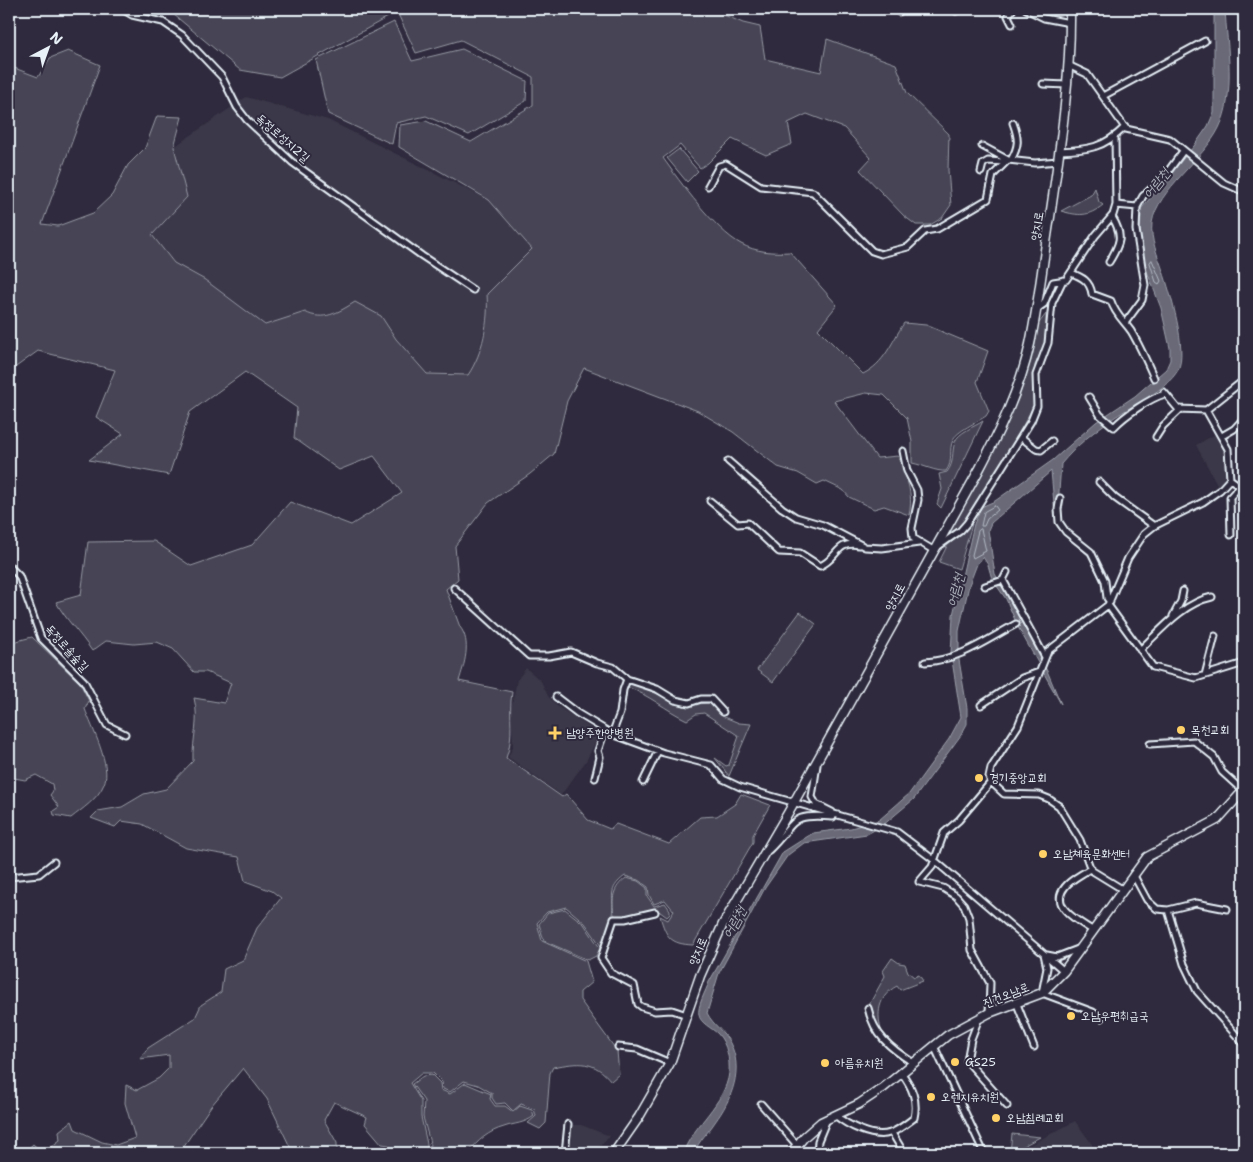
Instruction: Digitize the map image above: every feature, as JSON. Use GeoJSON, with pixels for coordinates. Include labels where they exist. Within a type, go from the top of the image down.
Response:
{"type":"FeatureCollection","features":[{"type":"Feature","properties":{"kind":"street","name":"독정로성지2길"},"geometry":{"type":"LineString","coordinates":[[122,9],[132,15],[163,22],[182,35],[222,77],[247,120],[292,162],[406,245],[473,290]]}},
{"type":"Feature","properties":{"kind":"street"},"geometry":{"type":"LineString","coordinates":[[1012,24],[1008,16],[1013,9]]}},
{"type":"Feature","properties":{"kind":"street"},"geometry":{"type":"LineString","coordinates":[[1026,9],[1044,18],[1070,23]]}},
{"type":"Feature","properties":{"kind":"street","name":"양지로"},"geometry":{"type":"LineString","coordinates":[[614,1153],[639,1117],[670,1063],[700,976],[723,924],[818,760],[999,432],[1024,367],[1036,309],[1060,151],[1067,85],[1070,9]]}},
{"type":"Feature","properties":{"kind":"street"},"geometry":{"type":"LineString","coordinates":[[1103,96],[1205,41]]}},
{"type":"Feature","properties":{"kind":"street"},"geometry":{"type":"LineString","coordinates":[[1068,65],[1087,74],[1125,127],[1170,139],[1224,183],[1244,192]]}},
{"type":"Feature","properties":{"kind":"street"},"geometry":{"type":"LineString","coordinates":[[1043,84],[1067,85]]}},
{"type":"Feature","properties":{"kind":"street"},"geometry":{"type":"LineString","coordinates":[[708,186],[718,166],[726,164],[761,186],[813,192],[872,251],[881,254],[908,247],[925,231],[937,228],[988,199],[993,175],[1018,148],[1019,139],[1013,123]]}},
{"type":"Feature","properties":{"kind":"street"},"geometry":{"type":"LineString","coordinates":[[1060,151],[1085,150],[1109,142],[1125,127]]}},
{"type":"Feature","properties":{"kind":"street"},"geometry":{"type":"LineString","coordinates":[[903,451],[908,471],[917,490],[918,500],[912,528],[913,538],[934,550],[960,531],[967,523],[1022,438],[1037,406],[1036,375],[1048,343],[1052,303],[1063,280],[1071,273],[1095,236],[1112,217],[1116,205],[1115,138]]}},
{"type":"Feature","properties":{"kind":"street"},"geometry":{"type":"LineString","coordinates":[[982,146],[1008,161]]}},
{"type":"Feature","properties":{"kind":"street"},"geometry":{"type":"LineString","coordinates":[[1125,323],[1142,300],[1145,285],[1136,230],[1137,208],[1143,196],[1164,176],[1183,151]]}},
{"type":"Feature","properties":{"kind":"street"},"geometry":{"type":"LineString","coordinates":[[981,172],[983,164],[988,161],[1035,163],[1058,161]]}},
{"type":"Feature","properties":{"kind":"street"},"geometry":{"type":"LineString","coordinates":[[1116,205],[1137,208]]}},
{"type":"Feature","properties":{"kind":"street"},"geometry":{"type":"LineString","coordinates":[[1109,262],[1120,245],[1118,227],[1112,217]]}},
{"type":"Feature","properties":{"kind":"street"},"geometry":{"type":"LineString","coordinates":[[1071,273],[1087,282],[1092,288],[1092,294],[1111,301],[1115,314],[1125,323],[1143,352],[1154,378]]}},
{"type":"Feature","properties":{"kind":"street"},"geometry":{"type":"LineString","coordinates":[[1036,309],[1044,304],[1053,282],[1063,280]]}},
{"type":"Feature","properties":{"kind":"street"},"geometry":{"type":"LineString","coordinates":[[1089,397],[1100,415],[1114,428],[1122,417],[1138,410],[1156,396],[1164,393],[1180,409],[1206,410],[1244,380]]}},
{"type":"Feature","properties":{"kind":"street"},"geometry":{"type":"LineString","coordinates":[[1156,437],[1163,426],[1180,409]]}},
{"type":"Feature","properties":{"kind":"street"},"geometry":{"type":"LineString","coordinates":[[1122,889],[1091,868],[1080,840],[1059,806],[1049,798],[1039,795],[1004,794],[991,782],[990,768],[1018,726],[1045,657],[1053,646],[1109,604],[1128,558],[1144,534],[1154,526],[1203,502],[1220,490],[1230,479],[1228,449],[1206,410]]}},
{"type":"Feature","properties":{"kind":"street"},"geometry":{"type":"LineString","coordinates":[[1222,436],[1234,429],[1244,418]]}},
{"type":"Feature","properties":{"kind":"street"},"geometry":{"type":"LineString","coordinates":[[1022,438],[1036,449],[1042,450],[1052,441]]}},
{"type":"Feature","properties":{"kind":"street"},"geometry":{"type":"LineString","coordinates":[[728,460],[782,508],[796,517],[823,526],[865,547]]}},
{"type":"Feature","properties":{"kind":"street"},"geometry":{"type":"LineString","coordinates":[[1230,479],[1242,488],[1230,497],[1231,535]]}},
{"type":"Feature","properties":{"kind":"street"},"geometry":{"type":"LineString","coordinates":[[1099,482],[1115,498],[1154,526]]}},
{"type":"Feature","properties":{"kind":"street"},"geometry":{"type":"LineString","coordinates":[[1060,498],[1059,522],[1066,532],[1091,552],[1105,581],[1109,604],[1153,667],[1196,678],[1244,663]]}},
{"type":"Feature","properties":{"kind":"street"},"geometry":{"type":"LineString","coordinates":[[710,501],[738,524],[748,523],[779,552],[800,553],[820,566],[827,563],[842,546],[850,543],[865,547],[882,548],[919,543]]}},
{"type":"Feature","properties":{"kind":"street","name":"독정로솔숲길"},"geometry":{"type":"LineString","coordinates":[[9,566],[19,576],[42,638],[84,681],[107,725],[124,734]]}},
{"type":"Feature","properties":{"kind":"street"},"geometry":{"type":"LineString","coordinates":[[985,586],[1003,580],[1007,572]]}},
{"type":"Feature","properties":{"kind":"street"},"geometry":{"type":"LineString","coordinates":[[1003,580],[1045,657]]}},
{"type":"Feature","properties":{"kind":"street"},"geometry":{"type":"LineString","coordinates":[[454,588],[529,656],[549,656],[571,652],[597,663],[614,667],[627,679],[682,702],[710,699],[723,712]]}},
{"type":"Feature","properties":{"kind":"street"},"geometry":{"type":"LineString","coordinates":[[1171,619],[1181,601],[1183,591]]}},
{"type":"Feature","properties":{"kind":"street"},"geometry":{"type":"LineString","coordinates":[[1140,650],[1171,619],[1203,599],[1212,597]]}},
{"type":"Feature","properties":{"kind":"street"},"geometry":{"type":"LineString","coordinates":[[925,662],[948,660],[962,655],[1016,624]]}},
{"type":"Feature","properties":{"kind":"street"},"geometry":{"type":"LineString","coordinates":[[1205,675],[1215,636]]}},
{"type":"Feature","properties":{"kind":"street"},"geometry":{"type":"LineString","coordinates":[[981,705],[1022,678],[1039,671]]}},
{"type":"Feature","properties":{"kind":"street"},"geometry":{"type":"LineString","coordinates":[[612,734],[620,713],[623,690],[627,679]]}},
{"type":"Feature","properties":{"kind":"street"},"geometry":{"type":"LineString","coordinates":[[556,697],[576,713],[612,734],[658,751],[711,765],[723,779],[740,787],[793,804],[897,832],[934,860],[1064,971]]}},
{"type":"Feature","properties":{"kind":"street"},"geometry":{"type":"LineString","coordinates":[[595,778],[600,757],[598,751],[605,730]]}},
{"type":"Feature","properties":{"kind":"street"},"geometry":{"type":"LineString","coordinates":[[1150,744],[1194,741],[1214,757],[1222,772],[1244,791]]}},
{"type":"Feature","properties":{"kind":"street"},"geometry":{"type":"LineString","coordinates":[[643,782],[658,751]]}},
{"type":"Feature","properties":{"kind":"street"},"geometry":{"type":"LineString","coordinates":[[818,760],[811,794],[813,800],[821,807],[846,818]]}},
{"type":"Feature","properties":{"kind":"street"},"geometry":{"type":"LineString","coordinates":[[989,1013],[990,983],[972,950],[969,918],[964,905],[956,896],[943,888],[919,882],[932,867],[944,833],[960,820],[991,782]]}},
{"type":"Feature","properties":{"kind":"street","name":"진건오남로"},"geometry":{"type":"LineString","coordinates":[[791,1153],[812,1129],[827,1118],[858,1104],[892,1081],[933,1045],[989,1013],[1042,993],[1064,971],[1078,949],[1147,857],[1156,850],[1217,820],[1244,791]]}},
{"type":"Feature","properties":{"kind":"street"},"geometry":{"type":"LineString","coordinates":[[763,855],[799,817],[811,815],[846,818]]}},
{"type":"Feature","properties":{"kind":"street"},"geometry":{"type":"LineString","coordinates":[[9,876],[39,874],[54,862]]}},
{"type":"Feature","properties":{"kind":"street"},"geometry":{"type":"LineString","coordinates":[[1091,868],[1064,887],[1061,900],[1063,908],[1092,930]]}},
{"type":"Feature","properties":{"kind":"street"},"geometry":{"type":"LineString","coordinates":[[1133,874],[1147,900],[1157,909],[1168,910],[1196,903],[1227,909]]}},
{"type":"Feature","properties":{"kind":"street"},"geometry":{"type":"LineString","coordinates":[[1168,910],[1184,964],[1197,991],[1244,1044]]}},
{"type":"Feature","properties":{"kind":"street"},"geometry":{"type":"LineString","coordinates":[[655,912],[625,919],[614,919],[610,936],[601,958],[612,973],[634,986],[638,1004],[642,1007],[656,1011],[672,1010],[687,1016]]}},
{"type":"Feature","properties":{"kind":"street"},"geometry":{"type":"LineString","coordinates":[[1044,954],[1057,956],[1078,949]]}},
{"type":"Feature","properties":{"kind":"street"},"geometry":{"type":"LineString","coordinates":[[1044,954],[1047,968],[1042,993],[1093,1012],[1101,1018]]}},
{"type":"Feature","properties":{"kind":"street"},"geometry":{"type":"LineString","coordinates":[[1017,1004],[1034,1047]]}},
{"type":"Feature","properties":{"kind":"street"},"geometry":{"type":"LineString","coordinates":[[868,1008],[873,1027],[880,1037],[895,1052],[912,1062]]}},
{"type":"Feature","properties":{"kind":"street"},"geometry":{"type":"LineString","coordinates":[[980,1018],[971,1039],[967,1061],[1007,1106]]}},
{"type":"Feature","properties":{"kind":"street"},"geometry":{"type":"LineString","coordinates":[[933,1045],[984,1153]]}},
{"type":"Feature","properties":{"kind":"street"},"geometry":{"type":"LineString","coordinates":[[618,1046],[637,1049],[670,1063]]}},
{"type":"Feature","properties":{"kind":"street"},"geometry":{"type":"LineString","coordinates":[[835,1114],[844,1123],[867,1131],[883,1135],[892,1133],[914,1118],[916,1108],[911,1086],[901,1072]]}},
{"type":"Feature","properties":{"kind":"street"},"geometry":{"type":"LineString","coordinates":[[761,1104],[797,1145]]}},
{"type":"Feature","properties":{"kind":"street"},"geometry":{"type":"LineString","coordinates":[[817,1153],[818,1141],[827,1118]]}},
{"type":"Feature","properties":{"kind":"street"},"geometry":{"type":"LineString","coordinates":[[565,1153],[568,1124]]}},
{"type":"Feature","properties":{"kind":"street"},"geometry":{"type":"LineString","coordinates":[[892,1133],[904,1153]]}},
{"type":"Feature","properties":{"kind":"shaded area"},"geometry":{"type":"Polygon","coordinates":[[[167,9],[710,9],[743,23],[760,27],[765,59],[821,72],[827,39],[896,64],[907,93],[949,134],[948,170],[951,205],[942,218],[930,225],[916,225],[904,216],[860,170],[871,158],[844,128],[807,114],[788,123],[792,144],[766,155],[732,139],[708,163],[700,168],[680,145],[663,158],[709,217],[731,237],[747,247],[771,252],[790,252],[837,305],[818,329],[863,374],[882,358],[904,323],[926,325],[988,351],[977,382],[989,411],[986,416],[962,430],[955,437],[952,444],[950,463],[946,471],[912,463],[912,442],[907,418],[884,395],[866,393],[834,401],[877,458],[898,456],[910,492],[909,515],[884,506],[874,509],[849,497],[843,490],[824,481],[817,484],[798,473],[778,467],[733,432],[698,411],[584,368],[567,401],[554,454],[530,474],[488,503],[455,546],[458,579],[446,589],[466,640],[466,654],[459,681],[512,692],[511,733],[506,758],[562,797],[566,794],[588,820],[610,829],[616,824],[669,844],[700,817],[717,816],[735,804],[741,794],[770,805],[753,835],[753,842],[693,945],[674,941],[667,934],[660,916],[668,920],[674,911],[665,900],[654,904],[649,895],[648,887],[638,880],[625,876],[615,885],[613,890],[612,915],[601,946],[585,923],[566,907],[547,912],[537,923],[542,941],[586,961],[592,982],[580,992],[580,1000],[617,1051],[619,1074],[611,1081],[598,1069],[585,1064],[553,1067],[550,1073],[546,1123],[540,1129],[528,1123],[536,1116],[534,1109],[521,1104],[513,1111],[505,1103],[496,1104],[492,1098],[492,1093],[478,1085],[464,1081],[450,1092],[443,1089],[442,1082],[433,1073],[422,1073],[410,1083],[421,1101],[421,1117],[427,1153],[397,1153],[389,1145],[382,1144],[365,1124],[367,1117],[334,1102],[324,1120],[337,1143],[337,1153],[293,1153],[267,1099],[243,1068],[211,1106],[179,1153],[43,1153],[60,1140],[59,1131],[72,1121],[75,1129],[102,1142],[116,1145],[135,1138],[125,1103],[126,1085],[137,1090],[159,1078],[169,1068],[169,1055],[140,1059],[148,1048],[195,1018],[201,1005],[221,992],[224,969],[243,960],[257,928],[281,898],[272,891],[245,881],[239,857],[186,848],[142,824],[121,821],[115,827],[91,818],[98,811],[122,807],[144,794],[166,789],[193,761],[196,722],[194,698],[224,703],[231,683],[206,672],[194,672],[173,649],[157,642],[134,644],[106,641],[92,651],[56,602],[81,595],[88,542],[154,541],[191,566],[252,545],[290,502],[351,525],[402,493],[374,456],[339,470],[294,438],[297,408],[245,372],[190,412],[169,475],[89,460],[123,434],[96,417],[115,370],[38,351],[9,372],[9,66],[38,77],[50,58],[68,51],[100,65],[42,224],[58,226],[93,213],[112,195],[128,165],[145,148],[157,116],[182,117],[174,147],[187,197],[152,235],[174,263],[205,280],[265,325],[305,312],[312,315],[325,316],[355,302],[381,316],[396,339],[427,374],[468,375],[478,357],[484,336],[487,294],[532,249],[489,200],[399,147],[400,125],[426,121],[471,142],[533,105],[533,77],[461,40],[416,53],[397,12],[280,77],[240,70],[167,9]]]}},
{"type":"Feature","properties":{"kind":"shaded area"},"geometry":{"type":"Polygon","coordinates":[[[394,22],[412,61],[462,49],[527,81],[526,101],[469,135],[426,116],[396,123],[392,144],[328,114],[316,60],[394,22]]]}},
{"type":"Feature","properties":{"kind":"shaded area"},"geometry":{"type":"Polygon","coordinates":[[[246,97],[328,120],[489,200],[532,249],[487,294],[488,311],[477,361],[469,375],[427,374],[396,339],[381,316],[338,313],[314,317],[305,312],[265,325],[205,280],[174,263],[152,235],[187,197],[174,147],[246,97]]]}},
{"type":"Feature","properties":{"kind":"shaded area"},"geometry":{"type":"Polygon","coordinates":[[[679,149],[698,171],[687,182],[667,158],[679,149]]]}},
{"type":"Feature","properties":{"kind":"shaded area"},"geometry":{"type":"Polygon","coordinates":[[[1095,188],[1099,202],[1103,205],[1098,209],[1083,214],[1061,211],[1091,195],[1095,188]]]}},
{"type":"Feature","properties":{"kind":"shaded area"},"geometry":{"type":"Polygon","coordinates":[[[1046,314],[1046,341],[1035,365],[1034,405],[1013,444],[963,524],[947,537],[1010,417],[1039,323],[1046,314]]]}},
{"type":"Feature","properties":{"kind":"shaded area"},"geometry":{"type":"Polygon","coordinates":[[[983,421],[941,508],[937,504],[942,489],[939,474],[947,472],[949,468],[956,439],[983,421]]]}},
{"type":"Feature","properties":{"kind":"shaded area"},"geometry":{"type":"Polygon","coordinates":[[[1216,434],[1224,446],[1227,471],[1227,478],[1218,486],[1196,445],[1216,434]]]}},
{"type":"Feature","properties":{"kind":"shaded area"},"geometry":{"type":"Polygon","coordinates":[[[972,524],[959,569],[939,562],[947,546],[972,524]]]}},
{"type":"Feature","properties":{"kind":"shaded area"},"geometry":{"type":"Polygon","coordinates":[[[800,612],[816,624],[773,682],[757,670],[800,612]]]}},
{"type":"Feature","properties":{"kind":"shaded area"},"geometry":{"type":"Polygon","coordinates":[[[32,637],[80,683],[89,701],[85,709],[103,757],[106,776],[104,784],[98,794],[71,818],[54,815],[53,811],[59,807],[50,795],[53,791],[52,784],[36,775],[25,780],[9,777],[9,643],[32,637]]]}},
{"type":"Feature","properties":{"kind":"shaded area","name":"남양주한양병원"},"geometry":{"type":"Polygon","coordinates":[[[526,668],[541,681],[548,696],[557,706],[600,734],[586,761],[561,795],[508,757],[513,747],[511,709],[517,680],[526,668]]]}},
{"type":"Feature","properties":{"kind":"shaded area"},"geometry":{"type":"Polygon","coordinates":[[[632,683],[683,705],[709,703],[722,716],[739,723],[751,724],[729,776],[715,758],[726,766],[729,765],[739,736],[704,713],[696,714],[687,720],[643,694],[627,687],[632,683]]]}},
{"type":"Feature","properties":{"kind":"shaded area"},"geometry":{"type":"Polygon","coordinates":[[[626,878],[638,881],[647,888],[647,896],[654,906],[665,903],[670,910],[670,914],[667,917],[656,909],[623,917],[614,915],[614,894],[621,882],[626,878]]]}},
{"type":"Feature","properties":{"kind":"shaded area"},"geometry":{"type":"Polygon","coordinates":[[[565,909],[584,924],[600,948],[596,956],[588,960],[544,941],[539,924],[548,913],[565,909]]]}},
{"type":"Feature","properties":{"kind":"shaded area"},"geometry":{"type":"Polygon","coordinates":[[[892,958],[899,963],[905,964],[908,972],[914,977],[919,975],[923,981],[900,990],[897,986],[882,1000],[879,1019],[882,1033],[874,1022],[870,1003],[885,976],[883,971],[892,958]]]}},
{"type":"Feature","properties":{"kind":"shaded area"},"geometry":{"type":"Polygon","coordinates":[[[432,1075],[440,1083],[441,1090],[450,1094],[465,1083],[491,1094],[490,1099],[495,1106],[505,1106],[513,1112],[520,1106],[532,1110],[534,1116],[527,1121],[488,1134],[475,1144],[468,1153],[429,1153],[430,1143],[423,1117],[424,1101],[412,1084],[423,1076],[432,1075]]]}},
{"type":"Feature","properties":{"kind":"shaded area"},"geometry":{"type":"Polygon","coordinates":[[[1075,1121],[1092,1144],[1092,1153],[1015,1153],[1075,1121]]]}},
{"type":"Feature","properties":{"kind":"shaded area"},"geometry":{"type":"Polygon","coordinates":[[[571,1125],[581,1125],[610,1136],[593,1153],[568,1153],[571,1125]]]}},
{"type":"Feature","properties":{"kind":"shaded area"},"geometry":{"type":"Polygon","coordinates":[[[1012,1134],[1040,1137],[1010,1153],[1012,1134]]]}},
{"type":"Feature","properties":{"kind":"shaded area"},"geometry":{"type":"Polygon","coordinates":[[[33,1144],[43,1153],[23,1153],[33,1144]]]}},
{"type":"Feature","properties":{"kind":"water"},"geometry":{"type":"Polygon","coordinates":[[[1214,9],[1225,9],[1229,85],[1224,115],[1212,140],[1162,199],[1152,223],[1153,241],[1177,321],[1181,349],[1181,361],[1178,370],[1173,378],[1158,391],[1093,433],[1061,464],[1057,519],[1090,556],[1099,575],[1107,602],[1103,596],[1101,582],[1089,556],[1063,534],[1056,525],[1051,471],[991,523],[988,530],[995,574],[1008,594],[1048,673],[1061,704],[1018,627],[1006,599],[992,579],[988,565],[983,557],[977,564],[969,585],[959,631],[959,660],[967,708],[967,724],[914,799],[882,826],[867,834],[804,843],[788,855],[765,888],[719,973],[707,1013],[728,1039],[734,1053],[736,1073],[731,1094],[721,1113],[694,1153],[683,1153],[694,1133],[722,1095],[729,1073],[726,1047],[718,1034],[700,1018],[700,1003],[709,982],[783,852],[813,833],[851,828],[879,820],[909,794],[949,739],[961,717],[951,654],[953,615],[974,524],[981,507],[995,501],[1053,460],[1096,422],[1135,396],[1166,369],[1170,360],[1170,348],[1161,308],[1145,266],[1140,243],[1141,209],[1194,146],[1208,126],[1214,112],[1214,9]]]}},
{"type":"Feature","properties":{"kind":"place","name":"목천교회"},"geometry":{"type":"Point","coordinates":[1181,730]}},
{"type":"Feature","properties":{"kind":"place","name":"남양주한양병원"},"geometry":{"type":"Point","coordinates":[555,733]}},
{"type":"Feature","properties":{"kind":"place","name":"경기중앙교회"},"geometry":{"type":"Point","coordinates":[979,778]}},
{"type":"Feature","properties":{"kind":"place","name":"오남쳬육문화센터"},"geometry":{"type":"Point","coordinates":[1043,854]}},
{"type":"Feature","properties":{"kind":"place","name":"오남우편취급국"},"geometry":{"type":"Point","coordinates":[1071,1016]}},
{"type":"Feature","properties":{"kind":"place","name":"GS25"},"geometry":{"type":"Point","coordinates":[955,1062]}},
{"type":"Feature","properties":{"kind":"place","name":"아름유치원"},"geometry":{"type":"Point","coordinates":[825,1063]}},
{"type":"Feature","properties":{"kind":"place","name":"오렌지유치원"},"geometry":{"type":"Point","coordinates":[931,1097]}},
{"type":"Feature","properties":{"kind":"place","name":"오남침례교회"},"geometry":{"type":"Point","coordinates":[996,1118]}},
{"type":"Feature","properties":{"kind":"water label","name":"어람천"},"geometry":{"type":"Point","coordinates":[1156,183]}},
{"type":"Feature","properties":{"kind":"water label","name":"어람천"},"geometry":{"type":"Point","coordinates":[955,590]}},
{"type":"Feature","properties":{"kind":"water label","name":"어람천"},"geometry":{"type":"Point","coordinates":[734,922]}}]}
